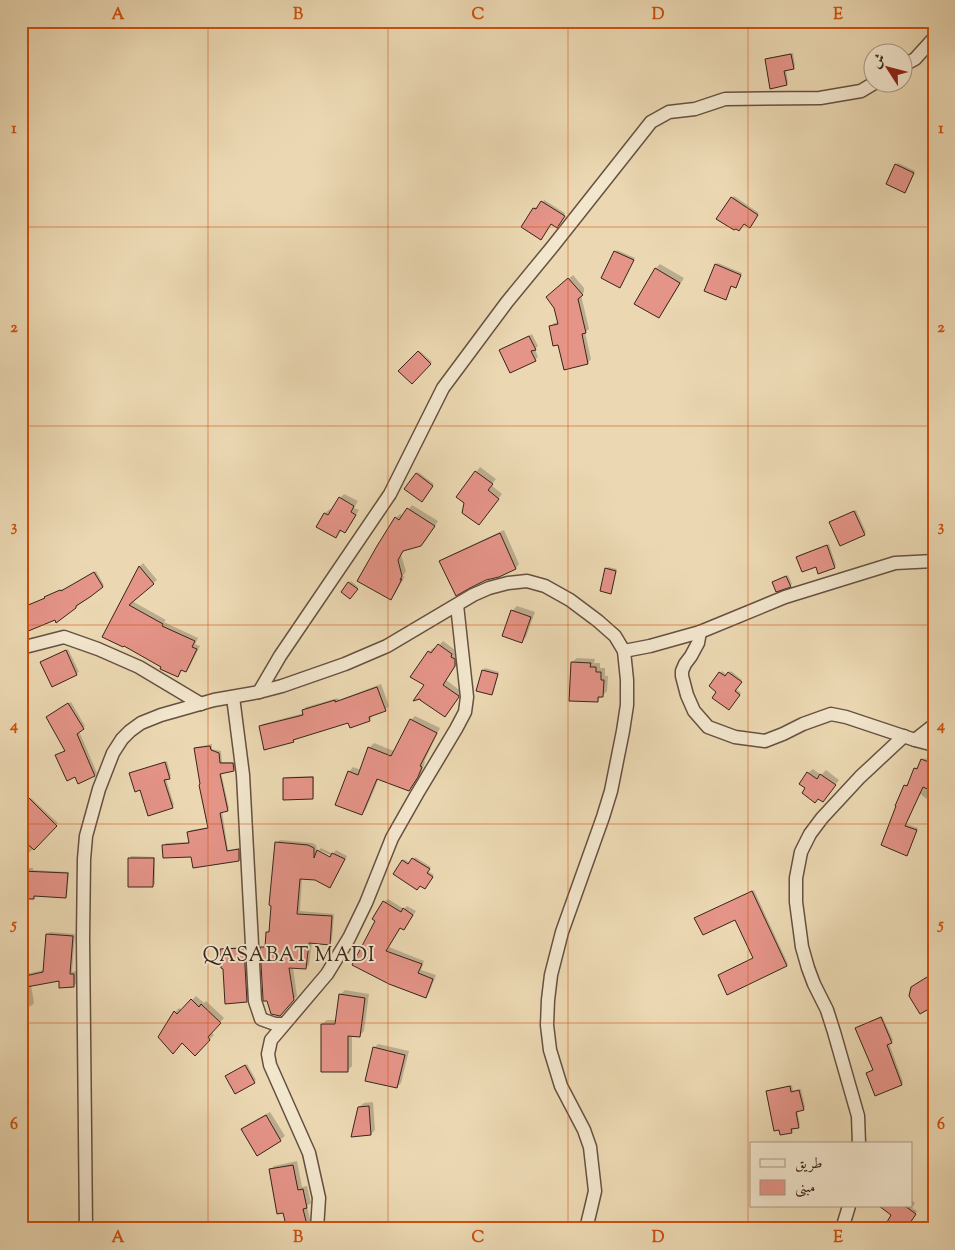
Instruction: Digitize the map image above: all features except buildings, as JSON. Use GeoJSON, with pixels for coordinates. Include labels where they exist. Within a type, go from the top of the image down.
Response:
{"type":"FeatureCollection","features":[{"type":"Feature","properties":{"kind":"street"},"geometry":{"type":"LineString","coordinates":[[912,61],[934,38]]}},
{"type":"Feature","properties":{"kind":"street"},"geometry":{"type":"LineString","coordinates":[[259,692],[280,656],[390,494],[443,388],[507,302],[651,122],[669,112],[695,109],[725,100],[820,98],[862,90]]}},
{"type":"Feature","properties":{"kind":"street"},"geometry":{"type":"LineString","coordinates":[[624,650],[650,646],[700,632],[785,597],[895,563],[934,561]]}},
{"type":"Feature","properties":{"kind":"street"},"geometry":{"type":"LineString","coordinates":[[86,1229],[84,858],[86,836],[100,789],[108,765],[122,739],[141,723],[161,715],[214,700],[282,686],[366,655],[387,646],[474,594],[508,583],[527,581],[545,586],[570,600],[615,636],[624,650],[627,680],[627,705],[611,791],[562,932],[551,974],[548,1000],[547,1025],[550,1050],[561,1086],[584,1130],[590,1147],[595,1191],[586,1229]]}},
{"type":"Feature","properties":{"kind":"street"},"geometry":{"type":"LineString","coordinates":[[317,1229],[319,1198],[309,1153],[270,1065],[268,1054],[271,1040],[327,974],[366,903],[392,838],[465,712],[467,697],[457,605]]}},
{"type":"Feature","properties":{"kind":"street"},"geometry":{"type":"LineString","coordinates":[[700,632],[698,643],[692,656],[685,664],[682,676],[694,711],[708,727],[735,737],[765,741],[831,714],[934,745]]}},
{"type":"Feature","properties":{"kind":"street"},"geometry":{"type":"LineString","coordinates":[[21,648],[64,637],[139,667],[201,704]]}},
{"type":"Feature","properties":{"kind":"street"},"geometry":{"type":"LineString","coordinates":[[233,697],[243,783],[255,1001],[261,1019],[275,1024],[284,1024]]}},
{"type":"Feature","properties":{"kind":"street"},"geometry":{"type":"LineString","coordinates":[[859,1142],[858,1116],[834,1032],[827,1010],[811,976],[802,947],[796,902],[796,878],[801,852],[810,834],[822,818],[860,777],[909,738],[934,725]]}},
{"type":"Feature","properties":{"kind":"street"},"geometry":{"type":"LineString","coordinates":[[842,1229],[848,1208]]}},
{"type":"Feature","properties":{"kind":"district","name":"QASABAT MADI"},"geometry":{"type":"Point","coordinates":[289,954]}}]}
